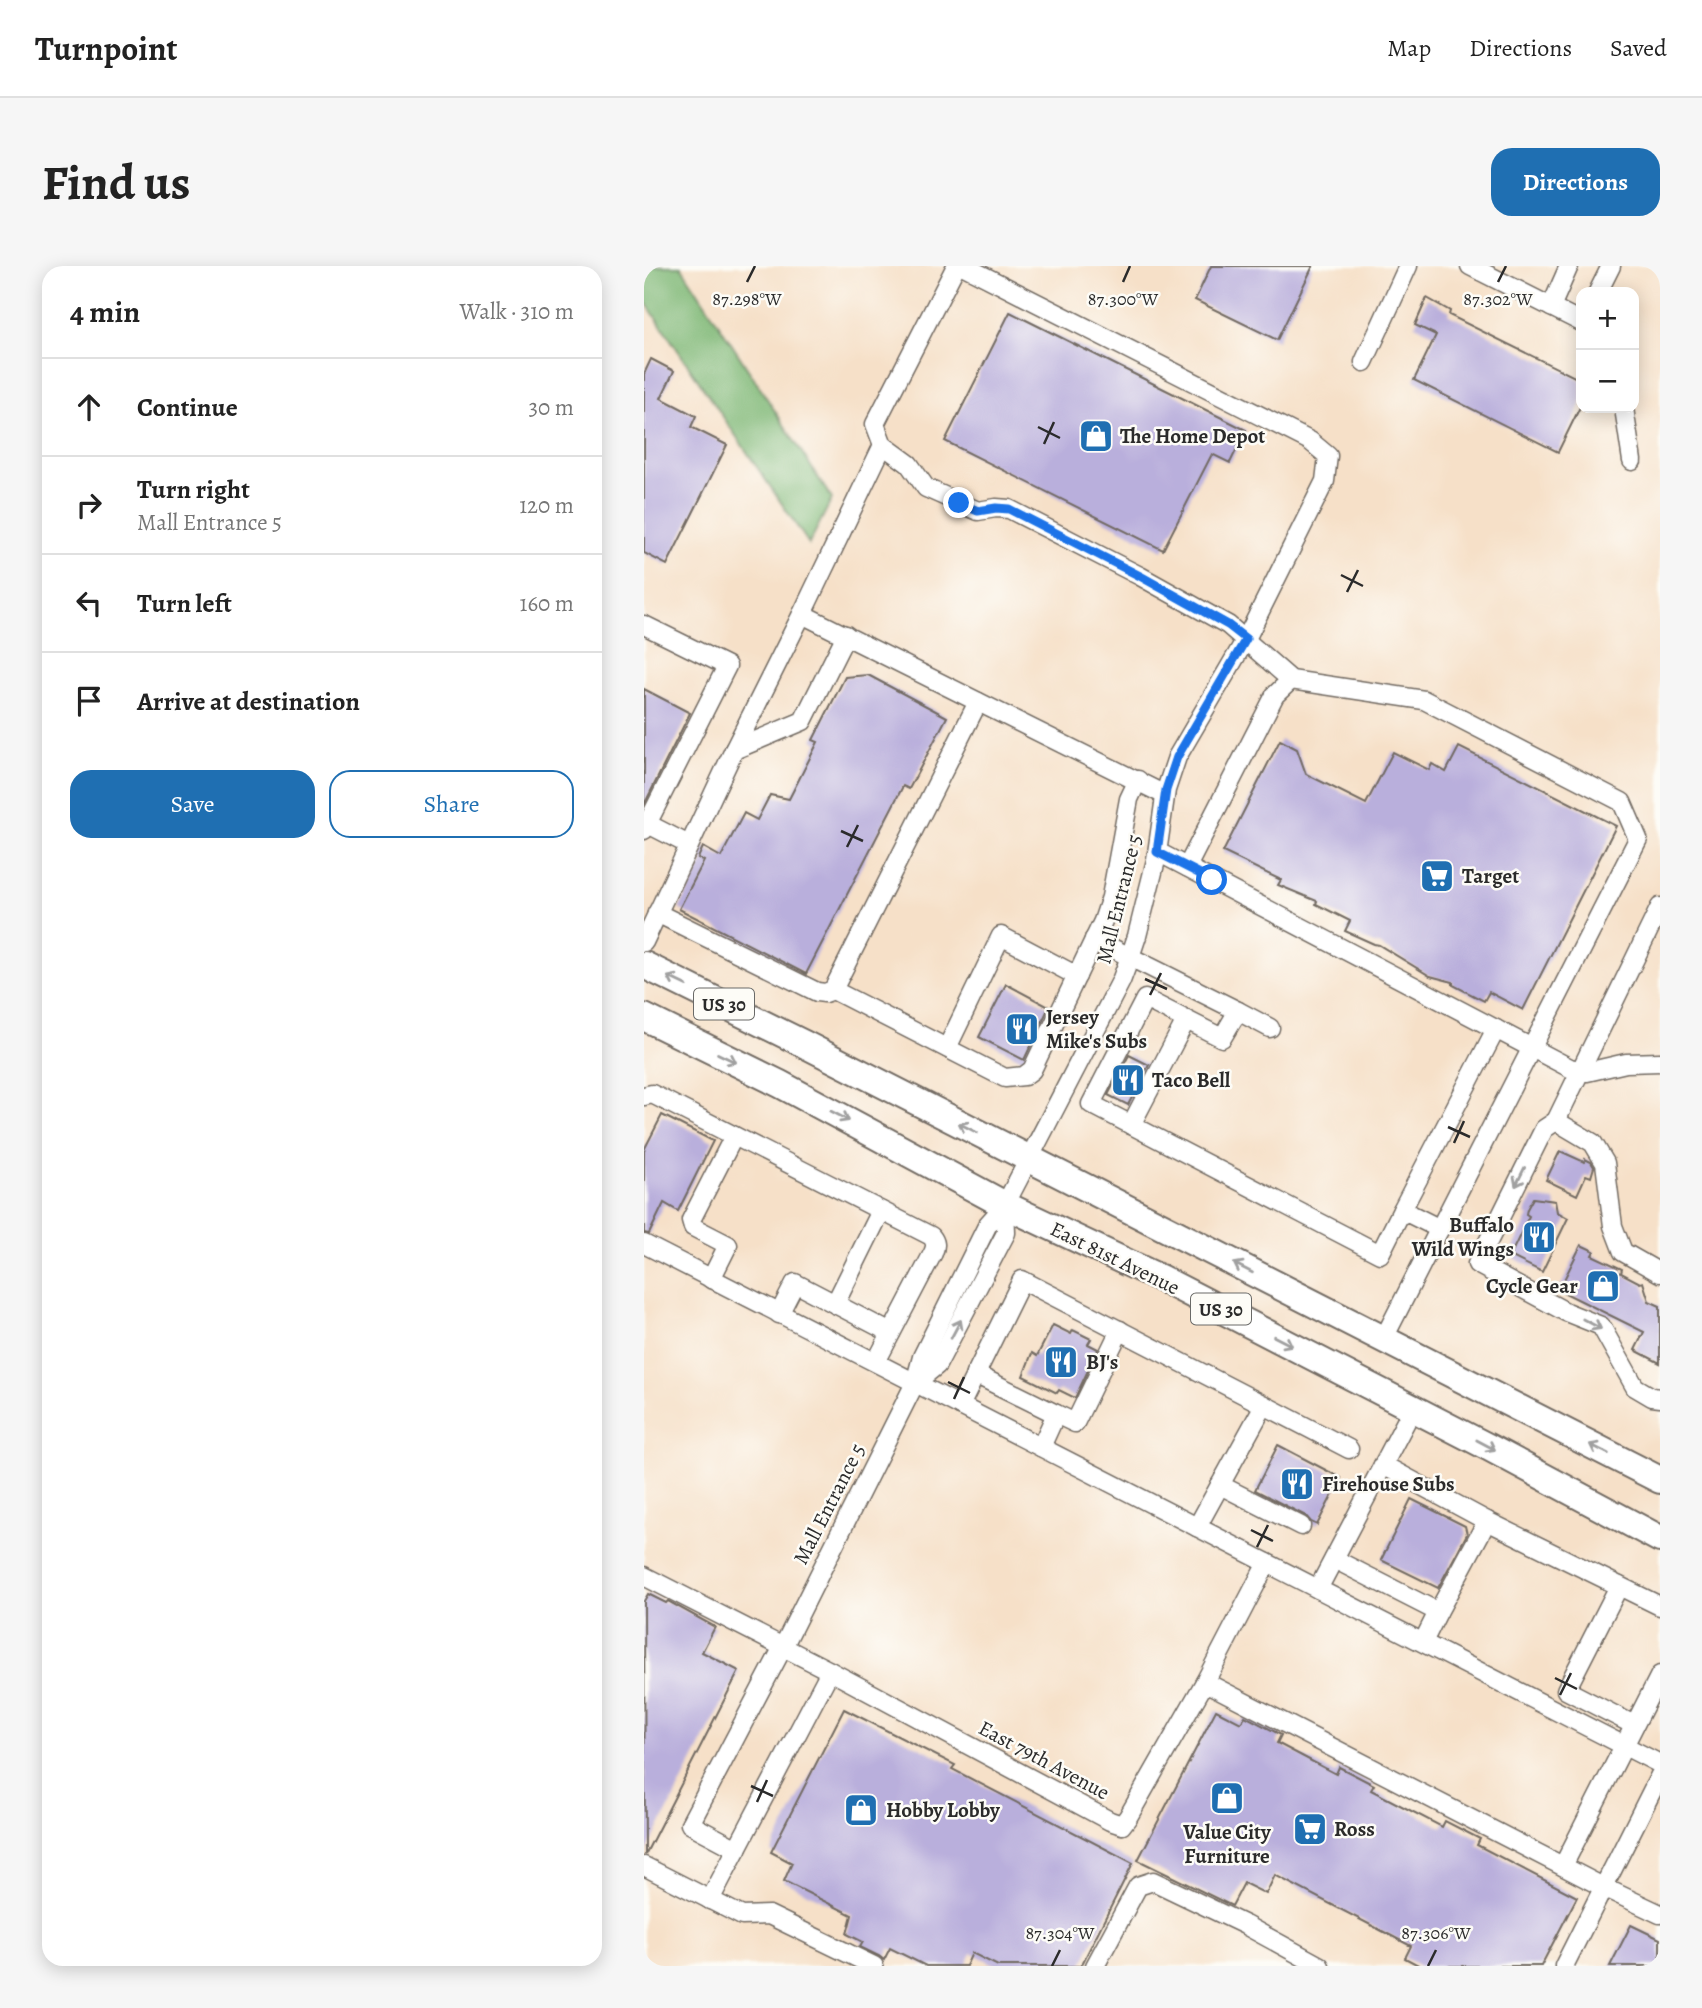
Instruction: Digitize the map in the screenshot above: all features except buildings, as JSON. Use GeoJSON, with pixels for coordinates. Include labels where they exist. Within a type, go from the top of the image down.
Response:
{"type":"FeatureCollection","features":[{"type":"Feature","properties":{"kind":"highway","name":"US 30"},"geometry":{"type":"LineString","coordinates":[[644,965],[1660,1480]]}},
{"type":"Feature","properties":{"kind":"highway","name":"East 81st Avenue"},"geometry":{"type":"LineString","coordinates":[[644,1017],[780,1084],[1005,1205],[1162,1279],[1660,1539]]}},
{"type":"Feature","properties":{"kind":"street"},"geometry":{"type":"LineString","coordinates":[[956,266],[876,424],[883,445],[909,464],[926,488],[978,511],[1009,509],[1140,576],[1228,625],[1291,680],[1424,701],[1622,802],[1638,839],[1383,1340]]}},
{"type":"Feature","properties":{"kind":"street","name":"Mall Entrance 5"},"geometry":{"type":"LineString","coordinates":[[737,1849],[691,1824],[915,1383],[937,1365],[1006,1233],[1005,1205],[1121,981],[1130,957],[1157,852],[1165,794],[1177,757],[1246,639],[1325,481],[1328,456],[1310,442],[964,266]]}},
{"type":"Feature","properties":{"kind":"street"},"geometry":{"type":"LineString","coordinates":[[1364,362],[1408,266]]}},
{"type":"Feature","properties":{"kind":"street"},"geometry":{"type":"LineString","coordinates":[[1470,266],[1576,320]]}},
{"type":"Feature","properties":{"kind":"street"},"geometry":{"type":"LineString","coordinates":[[1551,307],[1569,266]]}},
{"type":"Feature","properties":{"kind":"street"},"geometry":{"type":"LineString","coordinates":[[1600,287],[1611,266]]}},
{"type":"Feature","properties":{"kind":"street"},"geometry":{"type":"LineString","coordinates":[[1625,413],[1632,461]]}},
{"type":"Feature","properties":{"kind":"street"},"geometry":{"type":"LineString","coordinates":[[644,942],[883,445]]}},
{"type":"Feature","properties":{"kind":"street"},"geometry":{"type":"LineString","coordinates":[[802,614],[1165,794]]}},
{"type":"Feature","properties":{"kind":"street"},"geometry":{"type":"LineString","coordinates":[[644,625],[727,666],[645,825],[690,845]]}},
{"type":"Feature","properties":{"kind":"street"},"geometry":{"type":"LineString","coordinates":[[734,750],[803,721],[846,635]]}},
{"type":"Feature","properties":{"kind":"street"},"geometry":{"type":"LineString","coordinates":[[1187,867],[1275,695],[1291,680]]}},
{"type":"Feature","properties":{"kind":"street"},"geometry":{"type":"LineString","coordinates":[[657,913],[817,992],[825,993],[833,989],[978,702]]}},
{"type":"Feature","properties":{"kind":"street"},"geometry":{"type":"LineString","coordinates":[[833,989],[1005,1078],[1024,1076],[1032,1070],[1103,921],[1118,864],[1123,822],[1138,780]]}},
{"type":"Feature","properties":{"kind":"street"},"geometry":{"type":"LineString","coordinates":[[1157,852],[1570,1068],[1587,1072],[1626,1063],[1660,1062]]}},
{"type":"Feature","properties":{"kind":"street"},"geometry":{"type":"LineString","coordinates":[[1660,907],[1556,1121],[1544,1129],[1477,1264],[1566,1312],[1601,1326],[1635,1387],[1660,1398]]}},
{"type":"Feature","properties":{"kind":"street"},"geometry":{"type":"LineString","coordinates":[[947,1048],[1001,936],[1077,976]]}},
{"type":"Feature","properties":{"kind":"street"},"geometry":{"type":"LineString","coordinates":[[1094,939],[1270,1028]]}},
{"type":"Feature","properties":{"kind":"street"},"geometry":{"type":"LineString","coordinates":[[1238,1011],[1222,1038],[1145,999],[1091,1104],[1380,1254],[1496,1029]]}},
{"type":"Feature","properties":{"kind":"street"},"geometry":{"type":"LineString","coordinates":[[1131,1125],[1186,1020]]}},
{"type":"Feature","properties":{"kind":"street"},"geometry":{"type":"LineString","coordinates":[[644,1097],[652,1094],[935,1240],[936,1247],[876,1362]]}},
{"type":"Feature","properties":{"kind":"street"},"geometry":{"type":"LineString","coordinates":[[1556,1121],[1593,1143],[1605,1163],[1613,1226],[1623,1252],[1660,1273]]}},
{"type":"Feature","properties":{"kind":"street"},"geometry":{"type":"LineString","coordinates":[[711,1279],[728,1245],[693,1227],[691,1220],[734,1136]]}},
{"type":"Feature","properties":{"kind":"street"},"geometry":{"type":"LineString","coordinates":[[1402,1210],[1440,1229]]}},
{"type":"Feature","properties":{"kind":"street"},"geometry":{"type":"LineString","coordinates":[[835,1304],[881,1211]]}},
{"type":"Feature","properties":{"kind":"street"},"geometry":{"type":"LineString","coordinates":[[644,1244],[1660,1764]]}},
{"type":"Feature","properties":{"kind":"street"},"geometry":{"type":"LineString","coordinates":[[960,1406],[1021,1280],[1349,1449]]}},
{"type":"Feature","properties":{"kind":"street"},"geometry":{"type":"LineString","coordinates":[[779,1314],[795,1283],[891,1333]]}},
{"type":"Feature","properties":{"kind":"street"},"geometry":{"type":"LineString","coordinates":[[975,1374],[1075,1423],[1120,1330]]}},
{"type":"Feature","properties":{"kind":"street"},"geometry":{"type":"LineString","coordinates":[[1197,1527],[1264,1405]]}},
{"type":"Feature","properties":{"kind":"street"},"geometry":{"type":"LineString","coordinates":[[1318,1589],[1413,1408]]}},
{"type":"Feature","properties":{"kind":"street"},"geometry":{"type":"LineString","coordinates":[[1041,1447],[1056,1414]]}},
{"type":"Feature","properties":{"kind":"street"},"geometry":{"type":"LineString","coordinates":[[1383,1465],[1487,1521],[1660,1606]]}},
{"type":"Feature","properties":{"kind":"street"},"geometry":{"type":"LineString","coordinates":[[1220,1485],[1301,1526]]}},
{"type":"Feature","properties":{"kind":"street"},"geometry":{"type":"LineString","coordinates":[[1423,1642],[1487,1521]]}},
{"type":"Feature","properties":{"kind":"street"},"geometry":{"type":"LineString","coordinates":[[1334,1559],[1438,1612]]}},
{"type":"Feature","properties":{"kind":"street"},"geometry":{"type":"LineString","coordinates":[[1267,1563],[1205,1682],[1660,1914]]}},
{"type":"Feature","properties":{"kind":"street","name":"East 79th Avenue"},"geometry":{"type":"LineString","coordinates":[[644,1576],[830,1671],[1090,1811],[1122,1825],[1205,1682]]}},
{"type":"Feature","properties":{"kind":"street"},"geometry":{"type":"LineString","coordinates":[[1556,1710],[1619,1586]]}},
{"type":"Feature","properties":{"kind":"street"},"geometry":{"type":"LineString","coordinates":[[710,1900],[830,1671]]}},
{"type":"Feature","properties":{"kind":"street"},"geometry":{"type":"LineString","coordinates":[[1563,1866],[1660,1675]]}},
{"type":"Feature","properties":{"kind":"street"},"geometry":{"type":"LineString","coordinates":[[1566,1690],[1634,1725]]}},
{"type":"Feature","properties":{"kind":"street"},"geometry":{"type":"LineString","coordinates":[[1564,1966],[1660,1775]]}},
{"type":"Feature","properties":{"kind":"street"},"geometry":{"type":"LineString","coordinates":[[644,1867],[742,1916],[769,1915],[874,1966]]}},
{"type":"Feature","properties":{"kind":"street"},"geometry":{"type":"LineString","coordinates":[[1095,1966],[1138,1885],[1153,1881],[1320,1966]]}},
{"type":"Feature","properties":{"kind":"green space"},"geometry":{"type":"Polygon","coordinates":[[[644,266],[681,266],[832,499],[809,544],[644,300],[644,266]]]}},
{"type":"Feature","properties":{"kind":"place","name":"The Home Depot"},"geometry":{"type":"Point","coordinates":[1096,436]}},
{"type":"Feature","properties":{"kind":"place","name":"Target"},"geometry":{"type":"Point","coordinates":[1437,876]}},
{"type":"Feature","properties":{"kind":"place","name":"Jersey Mike's Subs"},"geometry":{"type":"Point","coordinates":[1022,1029]}},
{"type":"Feature","properties":{"kind":"place","name":"Taco Bell"},"geometry":{"type":"Point","coordinates":[1128,1080]}},
{"type":"Feature","properties":{"kind":"place","name":"Buffalo Wild Wings"},"geometry":{"type":"Point","coordinates":[1539,1237]}},
{"type":"Feature","properties":{"kind":"place","name":"Cycle Gear"},"geometry":{"type":"Point","coordinates":[1603,1286]}},
{"type":"Feature","properties":{"kind":"place","name":"BJ's"},"geometry":{"type":"Point","coordinates":[1061,1362]}},
{"type":"Feature","properties":{"kind":"place","name":"Firehouse Subs"},"geometry":{"type":"Point","coordinates":[1297,1484]}},
{"type":"Feature","properties":{"kind":"place","name":"Value City Furniture"},"geometry":{"type":"Point","coordinates":[1227,1798]}},
{"type":"Feature","properties":{"kind":"place","name":"Hobby Lobby"},"geometry":{"type":"Point","coordinates":[861,1810]}},
{"type":"Feature","properties":{"kind":"place","name":"Ross"},"geometry":{"type":"Point","coordinates":[1310,1829]}},
{"type":"Feature","properties":{"kind":"route"},"geometry":{"type":"LineString","coordinates":[[959,503],[978,511],[1009,509],[1140,576],[1228,625],[1246,639],[1177,757],[1162,812],[1157,852],[1212,880]]}}]}
